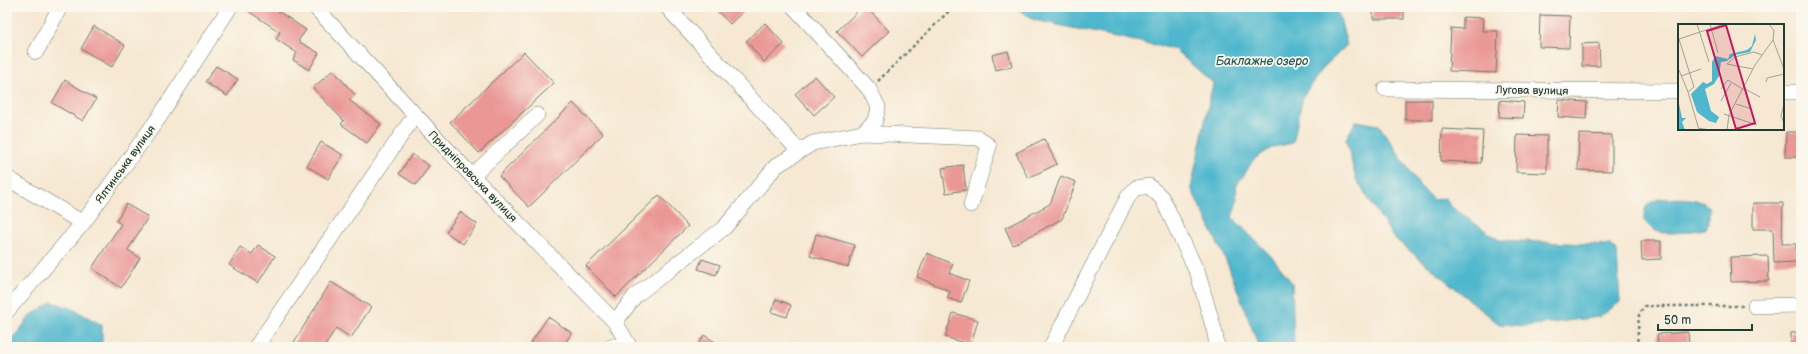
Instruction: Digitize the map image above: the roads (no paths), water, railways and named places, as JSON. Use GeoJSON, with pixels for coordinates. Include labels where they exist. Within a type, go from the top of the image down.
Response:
{"type":"FeatureCollection","features":[{"type":"Feature","properties":{"kind":"street"},"geometry":{"type":"LineString","coordinates":[[36,52],[60,7]]}},
{"type":"Feature","properties":{"kind":"street","name":"Ялтинська вулиця"},"geometry":{"type":"LineString","coordinates":[[7,311],[83,223],[160,116],[230,7]]}},
{"type":"Feature","properties":{"kind":"street","name":"Придніпровська вулиця"},"geometry":{"type":"LineString","coordinates":[[314,7],[472,176],[615,322],[629,346]]}},
{"type":"Feature","properties":{"kind":"street"},"geometry":{"type":"LineString","coordinates":[[667,7],[799,151]]}},
{"type":"Feature","properties":{"kind":"street"},"geometry":{"type":"LineString","coordinates":[[794,7],[869,89],[878,107],[875,121],[862,133]]}},
{"type":"Feature","properties":{"kind":"street","name":"Лугова вулиця"},"geometry":{"type":"LineString","coordinates":[[1385,88],[1678,91]]}},
{"type":"Feature","properties":{"kind":"street"},"geometry":{"type":"LineString","coordinates":[[1784,92],[1801,92]]}},
{"type":"Feature","properties":{"kind":"street"},"geometry":{"type":"LineString","coordinates":[[256,347],[415,115]]}},
{"type":"Feature","properties":{"kind":"street"},"geometry":{"type":"LineString","coordinates":[[472,176],[537,115]]}},
{"type":"Feature","properties":{"kind":"street"},"geometry":{"type":"LineString","coordinates":[[615,322],[635,296],[725,227],[776,166],[813,143],[862,133],[979,138],[989,146],[971,205]]}},
{"type":"Feature","properties":{"kind":"street"},"geometry":{"type":"LineString","coordinates":[[7,178],[83,223]]}},
{"type":"Feature","properties":{"kind":"street"},"geometry":{"type":"LineString","coordinates":[[1051,347],[1128,197],[1136,188],[1149,186],[1162,198],[1198,274],[1215,333],[1217,347]]}},
{"type":"Feature","properties":{"kind":"street"},"geometry":{"type":"LineString","coordinates":[[1755,306],[1801,306]]}},
{"type":"Feature","properties":{"kind":"street"},"geometry":{"type":"LineString","coordinates":[[610,347],[629,346]]}},
{"type":"Feature","properties":{"kind":"water","name":"Баклажне озеро"},"geometry":{"type":"Polygon","coordinates":[[[1015,7],[1332,7],[1339,15],[1347,45],[1324,67],[1303,96],[1293,143],[1273,147],[1253,160],[1236,185],[1237,201],[1232,217],[1273,258],[1292,283],[1294,347],[1259,347],[1228,265],[1191,188],[1213,83],[1174,49],[1034,20],[1015,7]]]}},
{"type":"Feature","properties":{"kind":"water"},"geometry":{"type":"Polygon","coordinates":[[[1356,121],[1379,125],[1419,185],[1433,200],[1446,198],[1450,206],[1499,240],[1610,245],[1617,252],[1620,302],[1599,317],[1525,326],[1499,324],[1393,237],[1356,179],[1346,139],[1356,121]]]}},
{"type":"Feature","properties":{"kind":"water"},"geometry":{"type":"Polygon","coordinates":[[[1685,198],[1704,203],[1709,207],[1709,224],[1704,229],[1688,232],[1664,233],[1655,231],[1644,221],[1645,213],[1646,207],[1650,203],[1659,199],[1685,198]]]}},
{"type":"Feature","properties":{"kind":"water"},"geometry":{"type":"Polygon","coordinates":[[[52,302],[73,309],[102,325],[102,342],[92,347],[7,347],[30,316],[52,302]]]}}]}
